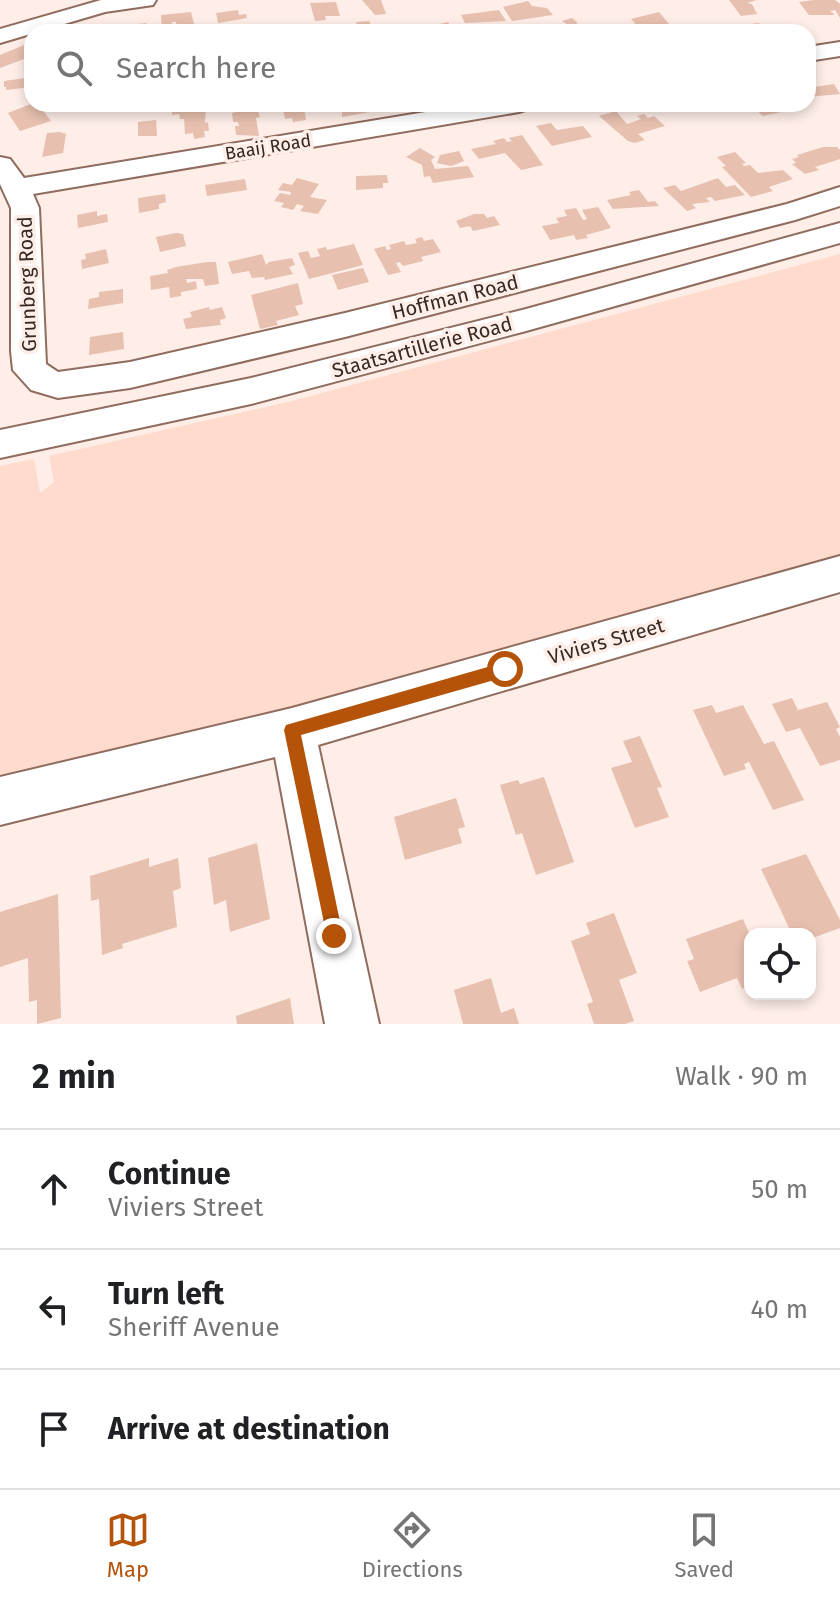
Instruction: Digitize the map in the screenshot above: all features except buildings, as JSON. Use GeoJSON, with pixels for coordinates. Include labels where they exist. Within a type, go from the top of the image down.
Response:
{"type":"FeatureCollection","features":[{"type":"Feature","properties":{"kind":"street"},"geometry":{"type":"LineString","coordinates":[[45,24],[130,1]]}},
{"type":"Feature","properties":{"kind":"street"},"geometry":{"type":"LineString","coordinates":[[0,36],[24,30]]}},
{"type":"Feature","properties":{"kind":"street"},"geometry":{"type":"LineString","coordinates":[[816,53],[840,49]]}},
{"type":"Feature","properties":{"kind":"street","name":"Baaij Road"},"geometry":{"type":"LineString","coordinates":[[8,176],[436,112]]}},
{"type":"Feature","properties":{"kind":"street","name":"Grunberg Road"},"geometry":{"type":"LineString","coordinates":[[8,176],[23,199],[27,224],[13,308],[30,370],[51,385],[66,384]]}},
{"type":"Feature","properties":{"kind":"street","name":"Hoffman Road"},"geometry":{"type":"LineString","coordinates":[[66,384],[130,375],[345,325],[795,211],[840,196]]}},
{"type":"Feature","properties":{"kind":"street","name":"Staatsartillerie Road"},"geometry":{"type":"LineString","coordinates":[[0,444],[251,391],[555,312],[840,233]]}},
{"type":"Feature","properties":{"kind":"street","name":"Viviers Street"},"geometry":{"type":"LineString","coordinates":[[0,801],[292,730],[840,574]]}},
{"type":"Feature","properties":{"kind":"street"},"geometry":{"type":"LineString","coordinates":[[292,730],[352,1024]]}},
{"type":"Feature","properties":{"kind":"shaded area"},"geometry":{"type":"Polygon","coordinates":[[[840,254],[840,558],[144,747],[0,781],[0,466],[34,459],[40,493],[54,482],[49,456],[288,402],[840,254]]]}},
{"type":"Feature","properties":{"kind":"route"},"geometry":{"type":"LineString","coordinates":[[334,936],[292,730],[505,669]]}}]}
